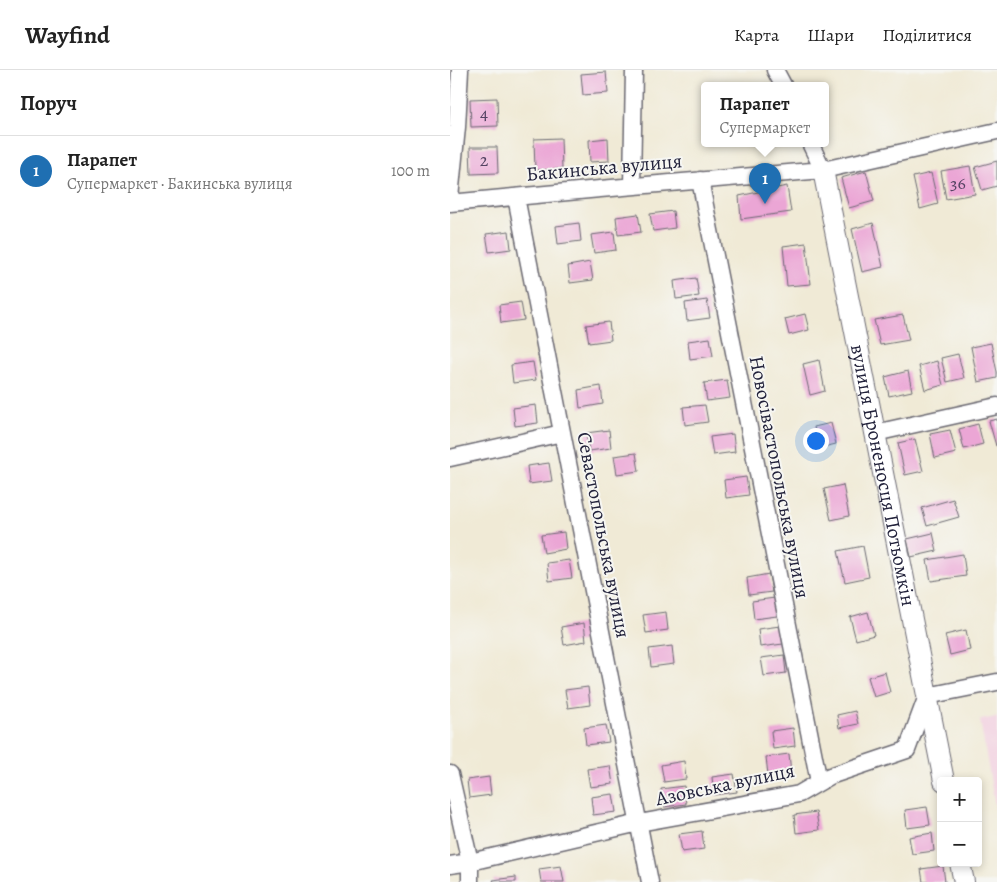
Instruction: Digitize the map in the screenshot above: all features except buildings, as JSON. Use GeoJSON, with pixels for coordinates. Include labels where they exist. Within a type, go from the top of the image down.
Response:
{"type":"FeatureCollection","features":[{"type":"Feature","properties":{"kind":"street"},"geometry":{"type":"LineString","coordinates":[[450,198],[457,128],[460,70]]}},
{"type":"Feature","properties":{"kind":"street"},"geometry":{"type":"LineString","coordinates":[[632,186],[634,70]]}},
{"type":"Feature","properties":{"kind":"street"},"geometry":{"type":"LineString","coordinates":[[775,70],[781,82]]}},
{"type":"Feature","properties":{"kind":"street","name":"Бакинська вулиця"},"geometry":{"type":"LineString","coordinates":[[450,203],[824,170],[997,131]]}},
{"type":"Feature","properties":{"kind":"street"},"geometry":{"type":"LineString","coordinates":[[812,147],[824,170]]}},
{"type":"Feature","properties":{"kind":"street","name":"вулиця Броненосця Потьомкін"},"geometry":{"type":"LineString","coordinates":[[824,170],[943,777]]}},
{"type":"Feature","properties":{"kind":"street","name":"Новосівастопольська вулиця"},"geometry":{"type":"LineString","coordinates":[[700,180],[820,782]]}},
{"type":"Feature","properties":{"kind":"street","name":"Севастопольська вулиця"},"geometry":{"type":"LineString","coordinates":[[516,197],[650,882]]}},
{"type":"Feature","properties":{"kind":"street"},"geometry":{"type":"LineString","coordinates":[[875,433],[997,406]]}},
{"type":"Feature","properties":{"kind":"street"},"geometry":{"type":"LineString","coordinates":[[450,458],[562,433]]}},
{"type":"Feature","properties":{"kind":"street"},"geometry":{"type":"LineString","coordinates":[[927,696],[997,682]]}},
{"type":"Feature","properties":{"kind":"street","name":"Азовська вулиця"},"geometry":{"type":"LineString","coordinates":[[450,865],[639,823],[799,794],[830,776],[907,750],[927,696]]}},
{"type":"Feature","properties":{"kind":"street"},"geometry":{"type":"LineString","coordinates":[[450,774],[470,862],[470,882]]}},
{"type":"Feature","properties":{"kind":"street"},"geometry":{"type":"LineString","coordinates":[[961,867],[964,882]]}},
{"type":"Feature","properties":{"kind":"shaded area"},"geometry":{"type":"Polygon","coordinates":[[[997,717],[997,817],[980,720],[997,717]]]}},
{"type":"Feature","properties":{"kind":"place","name":"Парапет"},"geometry":{"type":"Point","coordinates":[765,204]}}]}
